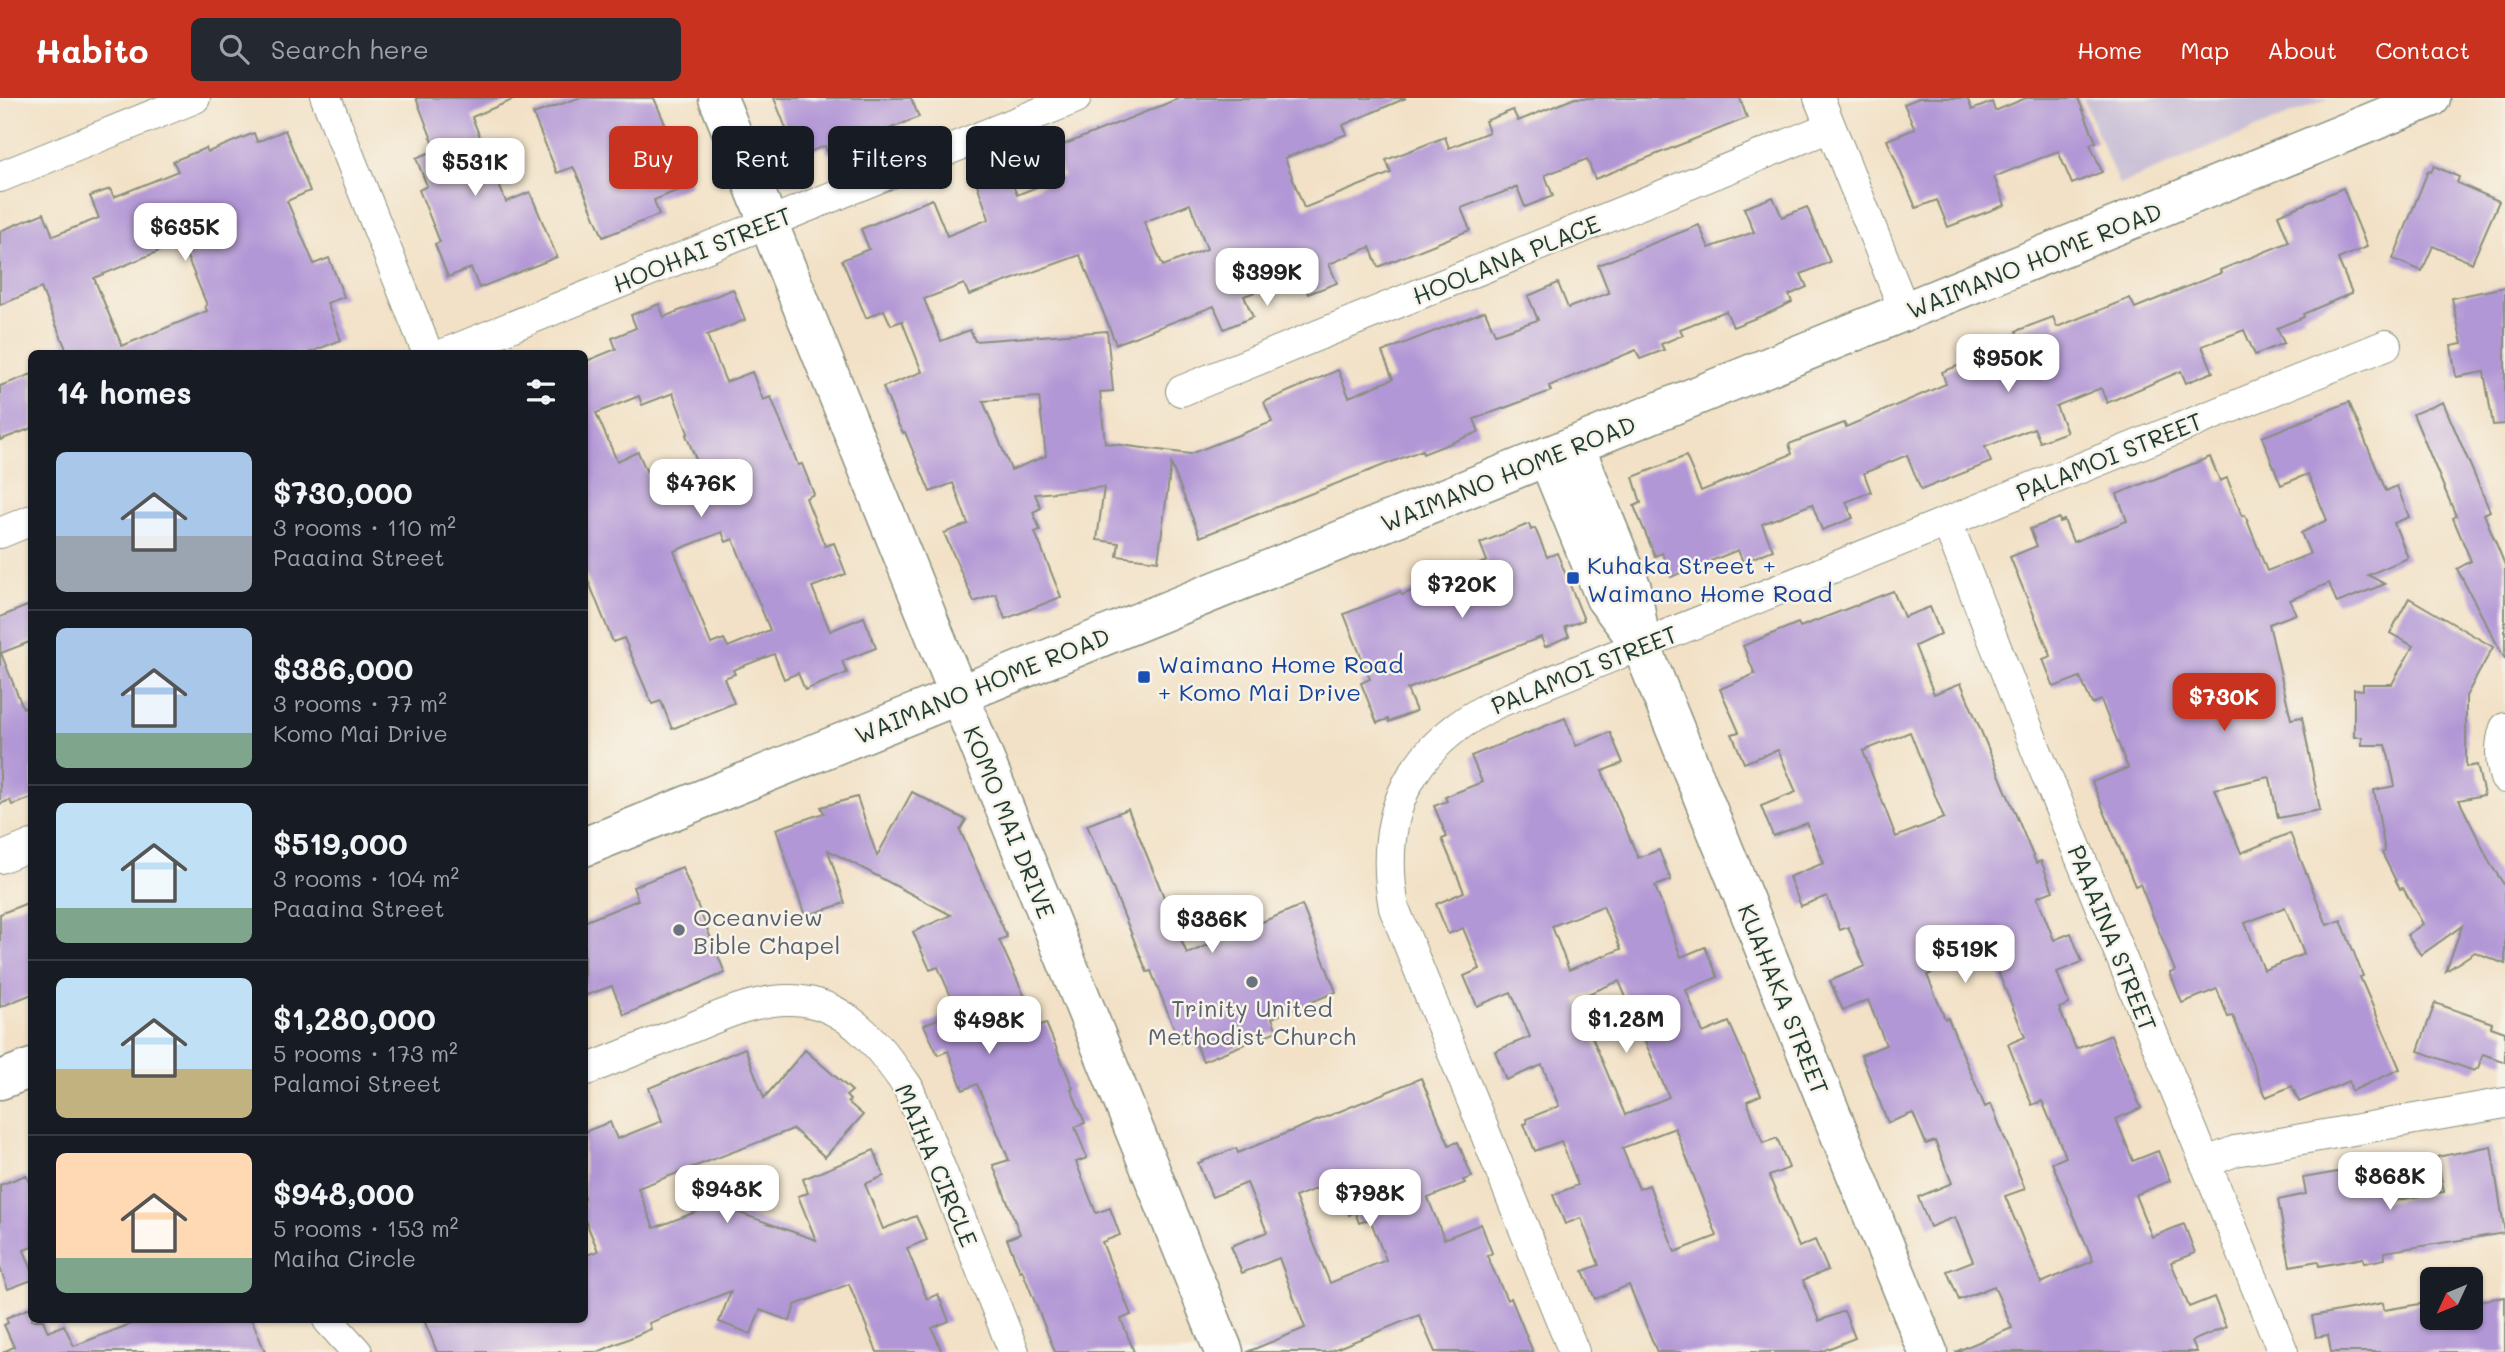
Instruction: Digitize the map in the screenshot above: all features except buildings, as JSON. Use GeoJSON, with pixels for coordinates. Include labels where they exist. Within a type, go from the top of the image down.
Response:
{"type":"FeatureCollection","features":[{"type":"Feature","properties":{"kind":"main road","name":"KOMO MAI DRIVE"},"geometry":{"type":"LineString","coordinates":[[718,98],[1224,1352]]}},
{"type":"Feature","properties":{"kind":"main road","name":"WAIMANO HOME ROAD"},"geometry":{"type":"LineString","coordinates":[[588,845],[2431,98]]}},
{"type":"Feature","properties":{"kind":"main road","name":"KUAHAKA STREET"},"geometry":{"type":"LineString","coordinates":[[1561,451],[1632,588],[1641,645],[1928,1352]]}},
{"type":"Feature","properties":{"kind":"main road"},"geometry":{"type":"LineString","coordinates":[[0,1080],[28,1070]]}},
{"type":"Feature","properties":{"kind":"street"},"geometry":{"type":"LineString","coordinates":[[0,177],[195,98]]}},
{"type":"Feature","properties":{"kind":"street"},"geometry":{"type":"LineString","coordinates":[[326,98],[426,350]]}},
{"type":"Feature","properties":{"kind":"street","name":"HOOHAI STREET"},"geometry":{"type":"LineString","coordinates":[[454,350],[1076,98]]}},
{"type":"Feature","properties":{"kind":"street"},"geometry":{"type":"LineString","coordinates":[[1819,98],[1905,312]]}},
{"type":"Feature","properties":{"kind":"street","name":"HOOLANA PLACE"},"geometry":{"type":"LineString","coordinates":[[1181,391],[1830,127]]}},
{"type":"Feature","properties":{"kind":"street","name":"PALAMOI STREET"},"geometry":{"type":"LineString","coordinates":[[1574,1352],[1394,908],[1389,879],[1390,836],[1398,806],[1412,776],[1431,749],[1449,731],[1497,702],[2386,345]]}},
{"type":"Feature","properties":{"kind":"street"},"geometry":{"type":"LineString","coordinates":[[0,533],[28,522]]}},
{"type":"Feature","properties":{"kind":"street","name":"PAAAINA STREET"},"geometry":{"type":"LineString","coordinates":[[1947,522],[2283,1352]]}},
{"type":"Feature","properties":{"kind":"street"},"geometry":{"type":"LineString","coordinates":[[2505,728],[2500,763],[2505,778]]}},
{"type":"Feature","properties":{"kind":"street"},"geometry":{"type":"LineString","coordinates":[[0,858],[28,847]]}},
{"type":"Feature","properties":{"kind":"street","name":"MAIHA CIRCLE"},"geometry":{"type":"LineString","coordinates":[[588,1069],[736,1010],[780,1000],[805,1001],[832,1011],[856,1026],[881,1048],[908,1087],[1014,1352]]}},
{"type":"Feature","properties":{"kind":"street"},"geometry":{"type":"LineString","coordinates":[[2205,1163],[2235,1151],[2505,1103]]}},
{"type":"Feature","properties":{"kind":"street"},"geometry":{"type":"LineString","coordinates":[[331,1323],[357,1352]]}},
{"type":"Feature","properties":{"kind":"shaded area"},"geometry":{"type":"Polygon","coordinates":[[[2083,98],[2330,98],[2119,185],[2083,98]]]}},
{"type":"Feature","properties":{"kind":"place","name":"Kuhaka Street + Waimano Home Road"},"geometry":{"type":"Point","coordinates":[1573,578]}},
{"type":"Feature","properties":{"kind":"place","name":"Waimano Home Road + Komo Mai Drive"},"geometry":{"type":"Point","coordinates":[1144,677]}},
{"type":"Feature","properties":{"kind":"place","name":"Oceanview Bible Chapel"},"geometry":{"type":"Point","coordinates":[679,930]}},
{"type":"Feature","properties":{"kind":"place","name":"Trinity United Methodist Church"},"geometry":{"type":"Point","coordinates":[1252,982]}}]}
